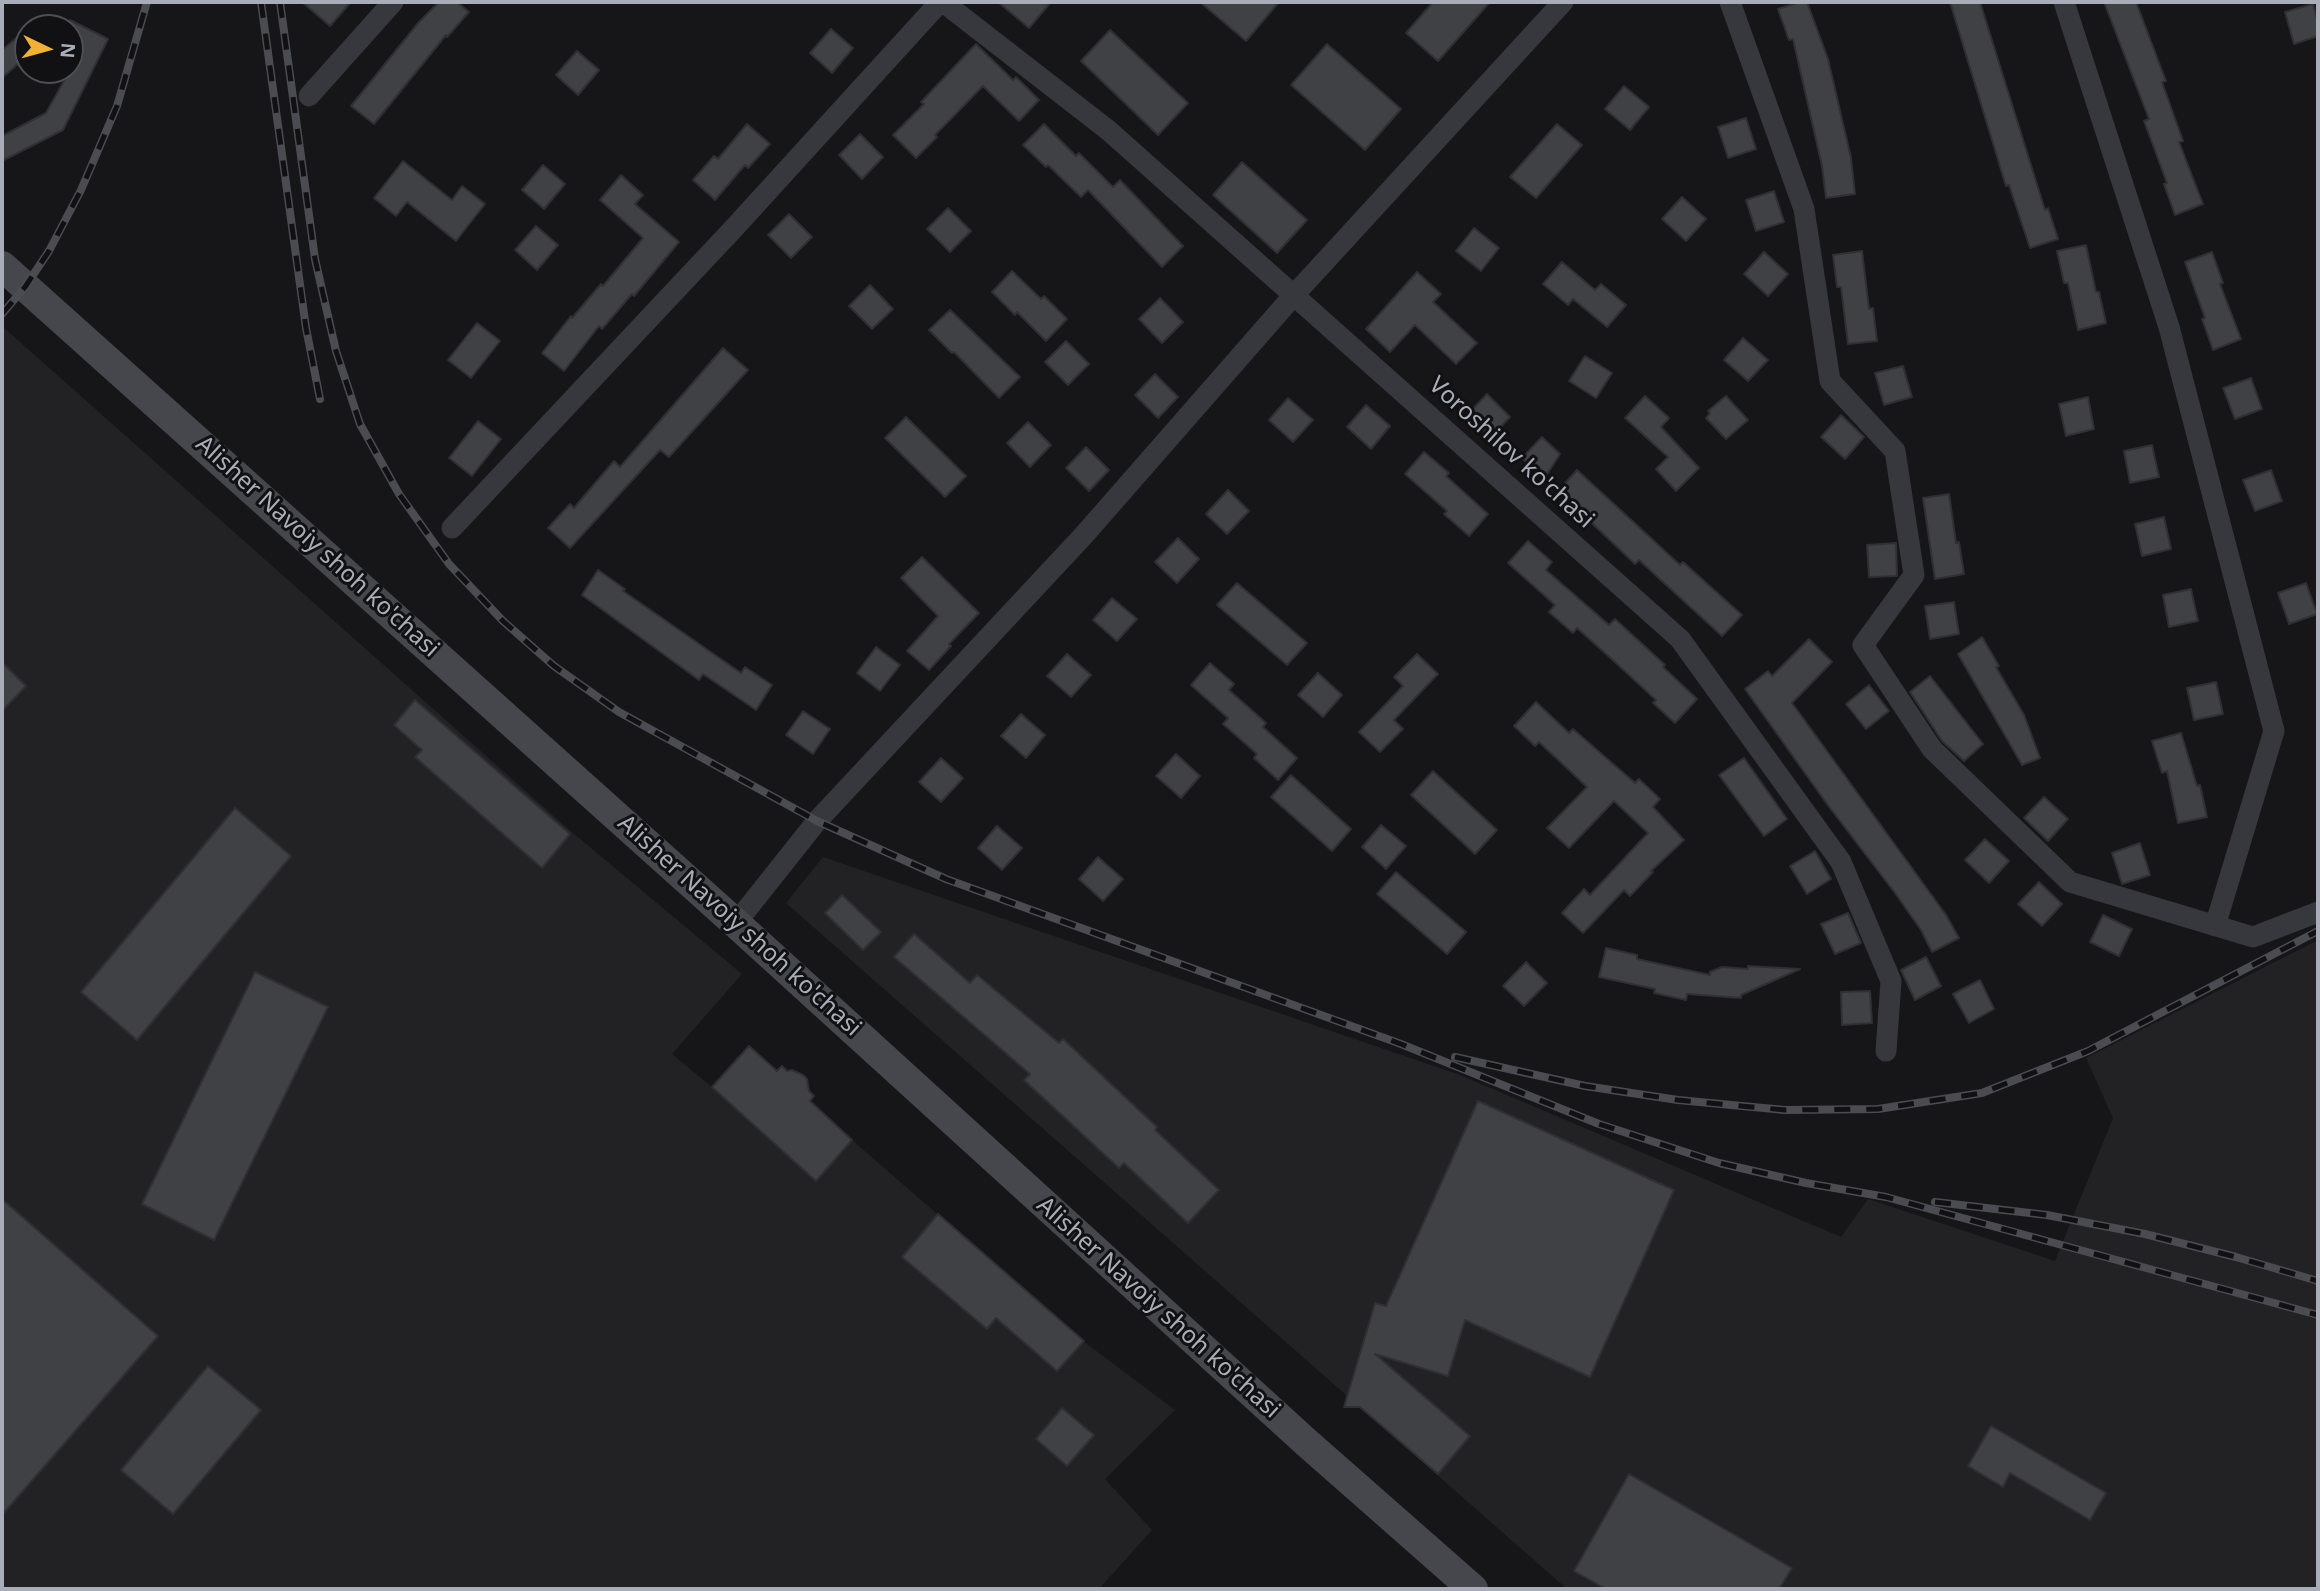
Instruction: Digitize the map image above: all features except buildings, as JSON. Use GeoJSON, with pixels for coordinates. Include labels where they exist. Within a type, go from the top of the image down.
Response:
{"type":"FeatureCollection","features":[{"type":"Feature","properties":{"kind":"street"},"geometry":{"type":"LineString","coordinates":[[309,96],[393,2]]}},
{"type":"Feature","properties":{"kind":"street"},"geometry":{"type":"LineString","coordinates":[[452,528],[735,227],[941,2]]}},
{"type":"Feature","properties":{"kind":"street","name":"Voroshilov ko'chasi"},"geometry":{"type":"LineString","coordinates":[[941,2],[1108,130],[1680,639],[1841,862],[1891,981],[1886,1051]]}},
{"type":"Feature","properties":{"kind":"street"},"geometry":{"type":"LineString","coordinates":[[736,923],[817,821],[1084,535],[1293,295],[1563,2]]}},
{"type":"Feature","properties":{"kind":"street"},"geometry":{"type":"LineString","coordinates":[[1730,2],[1804,208],[1830,382],[1895,451],[1914,575],[1863,645],[1932,750],[2070,882],[2253,937],[2318,912]]}},
{"type":"Feature","properties":{"kind":"street"},"geometry":{"type":"LineString","coordinates":[[2064,2],[2169,327],[2274,731],[2215,926]]}},
{"type":"Feature","properties":{"kind":"street","name":"Alisher Navoiy shoh ko'chasi"},"geometry":{"type":"LineString","coordinates":[[2,266],[736,923],[1307,1443],[1473,1589]]}},
{"type":"Feature","properties":{"kind":"shaded area"},"geometry":{"type":"Polygon","coordinates":[[[2,326],[573,833],[742,974],[672,1054],[712,1087],[777,1071],[782,1066],[787,1071],[792,1070],[803,1075],[807,1079],[809,1091],[814,1096],[810,1102],[852,1140],[1083,1341],[1175,1410],[1105,1479],[1152,1530],[1099,1589],[2,1589],[2,326]]]}},
{"type":"Feature","properties":{"kind":"shaded area"},"geometry":{"type":"Polygon","coordinates":[[[823,857],[1460,1075],[1841,1237],[1868,1199],[2055,1261],[2113,1118],[2086,1058],[2318,940],[2318,1589],[1567,1589],[786,903],[823,857]]]}},
{"type":"Feature","properties":{"kind":"railway"},"geometry":{"type":"LineString","coordinates":[[2,314],[25,287],[49,251],[81,190],[117,106],[147,2]]}},
{"type":"Feature","properties":{"kind":"railway"},"geometry":{"type":"LineString","coordinates":[[261,2],[306,328],[320,399]]}},
{"type":"Feature","properties":{"kind":"railway"},"geometry":{"type":"LineString","coordinates":[[280,2],[315,259],[336,351],[360,424],[399,494],[449,564],[503,621],[554,666],[619,712],[817,821],[946,879],[1401,1044],[1599,1124],[1719,1163],[1806,1183],[1886,1197],[2318,1315]]}},
{"type":"Feature","properties":{"kind":"railway"},"geometry":{"type":"LineString","coordinates":[[1455,1057],[1585,1086],[1678,1100],[1785,1110],[1878,1109],[1982,1093],[2088,1051],[2318,931]]}},
{"type":"Feature","properties":{"kind":"railway"},"geometry":{"type":"LineString","coordinates":[[1935,1202],[2047,1215],[2145,1234],[2318,1281]]}}]}
